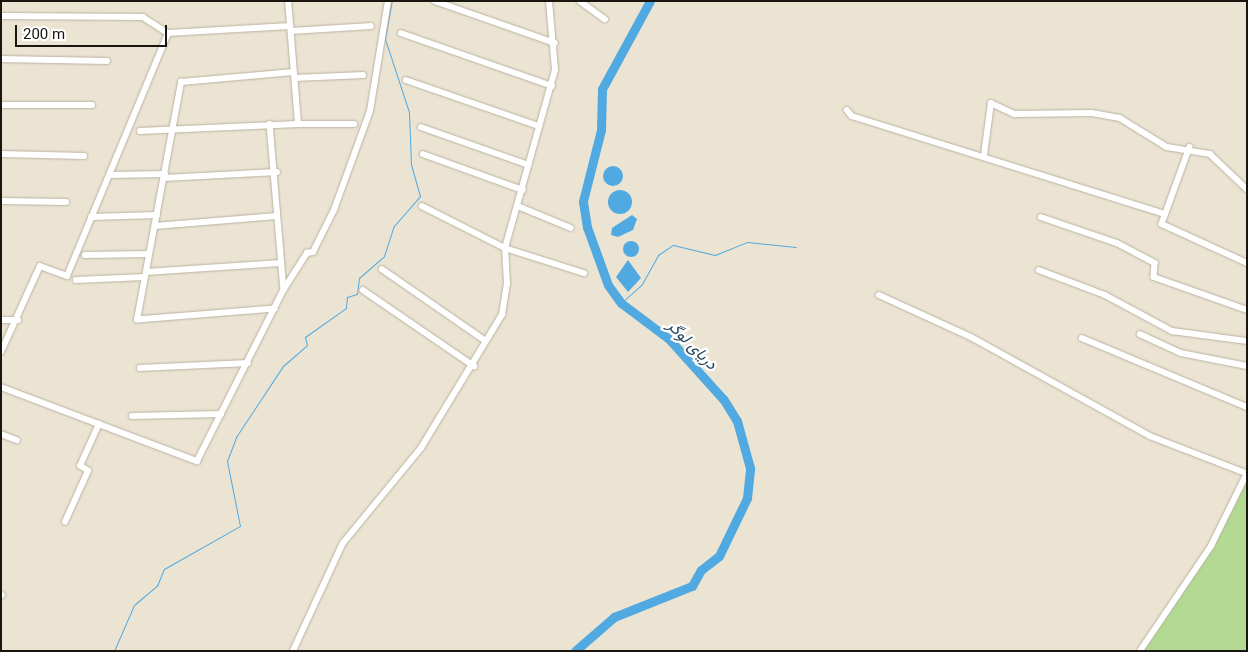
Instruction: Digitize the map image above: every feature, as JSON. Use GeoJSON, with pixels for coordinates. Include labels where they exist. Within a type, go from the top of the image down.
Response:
{"type":"FeatureCollection","features":[{"type":"Feature","properties":{"kind":"street"},"geometry":{"type":"LineString","coordinates":[[288,1],[298,124]]}},
{"type":"Feature","properties":{"kind":"street"},"geometry":{"type":"LineString","coordinates":[[1,387],[195,462],[248,363],[284,289],[306,253],[313,252],[334,210],[370,110],[388,1]]}},
{"type":"Feature","properties":{"kind":"street"},"geometry":{"type":"LineString","coordinates":[[435,1],[555,43]]}},
{"type":"Feature","properties":{"kind":"street"},"geometry":{"type":"LineString","coordinates":[[293,651],[342,543],[421,448],[474,366],[506,300],[505,248],[552,86],[555,43],[549,1]]}},
{"type":"Feature","properties":{"kind":"street"},"geometry":{"type":"LineString","coordinates":[[580,1],[605,19]]}},
{"type":"Feature","properties":{"kind":"street"},"geometry":{"type":"LineString","coordinates":[[1,16],[143,17],[168,33],[371,26]]}},
{"type":"Feature","properties":{"kind":"street"},"geometry":{"type":"LineString","coordinates":[[1,352],[18,320],[40,266],[67,276],[168,33]]}},
{"type":"Feature","properties":{"kind":"street"},"geometry":{"type":"LineString","coordinates":[[401,33],[552,86]]}},
{"type":"Feature","properties":{"kind":"street"},"geometry":{"type":"LineString","coordinates":[[1,59],[107,61]]}},
{"type":"Feature","properties":{"kind":"street"},"geometry":{"type":"LineString","coordinates":[[275,309],[137,320],[181,82],[295,75],[364,75]]}},
{"type":"Feature","properties":{"kind":"street"},"geometry":{"type":"LineString","coordinates":[[406,80],[539,126]]}},
{"type":"Feature","properties":{"kind":"street"},"geometry":{"type":"LineString","coordinates":[[984,155],[991,103],[1015,114],[1113,116],[1167,148],[1190,147],[1225,165],[1247,189]]}},
{"type":"Feature","properties":{"kind":"street"},"geometry":{"type":"LineString","coordinates":[[1,105],[92,105]]}},
{"type":"Feature","properties":{"kind":"street"},"geometry":{"type":"LineString","coordinates":[[847,110],[852,116],[984,155],[1165,214]]}},
{"type":"Feature","properties":{"kind":"street"},"geometry":{"type":"LineString","coordinates":[[270,124],[277,172],[277,216],[284,289]]}},
{"type":"Feature","properties":{"kind":"street"},"geometry":{"type":"LineString","coordinates":[[140,131],[270,124],[354,124]]}},
{"type":"Feature","properties":{"kind":"street"},"geometry":{"type":"LineString","coordinates":[[421,127],[529,165]]}},
{"type":"Feature","properties":{"kind":"street"},"geometry":{"type":"LineString","coordinates":[[1190,147],[1165,214],[1165,228],[1247,263]]}},
{"type":"Feature","properties":{"kind":"street"},"geometry":{"type":"LineString","coordinates":[[1,154],[84,156]]}},
{"type":"Feature","properties":{"kind":"street"},"geometry":{"type":"LineString","coordinates":[[423,154],[523,190]]}},
{"type":"Feature","properties":{"kind":"street"},"geometry":{"type":"LineString","coordinates":[[110,175],[164,176],[277,172]]}},
{"type":"Feature","properties":{"kind":"street"},"geometry":{"type":"LineString","coordinates":[[1,201],[66,202]]}},
{"type":"Feature","properties":{"kind":"street"},"geometry":{"type":"LineString","coordinates":[[422,206],[505,248],[584,273]]}},
{"type":"Feature","properties":{"kind":"street"},"geometry":{"type":"LineString","coordinates":[[518,206],[571,228]]}},
{"type":"Feature","properties":{"kind":"street"},"geometry":{"type":"LineString","coordinates":[[92,217],[157,215]]}},
{"type":"Feature","properties":{"kind":"street"},"geometry":{"type":"LineString","coordinates":[[155,226],[277,216]]}},
{"type":"Feature","properties":{"kind":"street"},"geometry":{"type":"LineString","coordinates":[[1041,217],[1117,243],[1155,263],[1154,277],[1247,310]]}},
{"type":"Feature","properties":{"kind":"street"},"geometry":{"type":"LineString","coordinates":[[85,255],[149,254]]}},
{"type":"Feature","properties":{"kind":"street"},"geometry":{"type":"LineString","coordinates":[[76,280],[281,262]]}},
{"type":"Feature","properties":{"kind":"street"},"geometry":{"type":"LineString","coordinates":[[382,269],[486,341]]}},
{"type":"Feature","properties":{"kind":"street"},"geometry":{"type":"LineString","coordinates":[[1038,270],[1105,295],[1172,331],[1247,341]]}},
{"type":"Feature","properties":{"kind":"street"},"geometry":{"type":"LineString","coordinates":[[363,290],[474,366]]}},
{"type":"Feature","properties":{"kind":"street"},"geometry":{"type":"LineString","coordinates":[[879,295],[971,337],[1150,436],[1247,473],[1211,546],[1140,651]]}},
{"type":"Feature","properties":{"kind":"street"},"geometry":{"type":"LineString","coordinates":[[1,320],[18,320]]}},
{"type":"Feature","properties":{"kind":"street"},"geometry":{"type":"LineString","coordinates":[[1140,334],[1181,353],[1247,366]]}},
{"type":"Feature","properties":{"kind":"street"},"geometry":{"type":"LineString","coordinates":[[1082,338],[1247,407]]}},
{"type":"Feature","properties":{"kind":"street"},"geometry":{"type":"LineString","coordinates":[[140,368],[248,363]]}},
{"type":"Feature","properties":{"kind":"street"},"geometry":{"type":"LineString","coordinates":[[132,416],[220,414]]}},
{"type":"Feature","properties":{"kind":"street"},"geometry":{"type":"LineString","coordinates":[[65,522],[88,471],[80,466],[99,424]]}},
{"type":"Feature","properties":{"kind":"street"},"geometry":{"type":"LineString","coordinates":[[1,434],[17,440]]}},
{"type":"Feature","properties":{"kind":"green space"},"geometry":{"type":"Polygon","coordinates":[[[1247,473],[1247,651],[1140,651],[1211,546],[1247,473]]]}},
{"type":"Feature","properties":{"kind":"water"},"geometry":{"type":"Polygon","coordinates":[[[609,166],[617,166],[623,172],[623,180],[617,186],[609,186],[603,180],[603,172],[609,166]]]}},
{"type":"Feature","properties":{"kind":"water"},"geometry":{"type":"Polygon","coordinates":[[[620,190],[628,194],[632,202],[628,210],[620,214],[612,210],[608,202],[612,194],[620,190]]]}},
{"type":"Feature","properties":{"kind":"water"},"geometry":{"type":"Polygon","coordinates":[[[632,215],[637,219],[633,230],[618,237],[611,235],[612,228],[632,215]]]}},
{"type":"Feature","properties":{"kind":"water"},"geometry":{"type":"Polygon","coordinates":[[[628,241],[634,241],[639,246],[637,255],[628,257],[623,252],[623,246],[628,241]]]}},
{"type":"Feature","properties":{"kind":"water"},"geometry":{"type":"Polygon","coordinates":[[[628,260],[641,278],[628,292],[616,277],[628,260]]]}},
{"type":"Feature","properties":{"kind":"waterway"},"geometry":{"type":"LineString","coordinates":[[114,651],[134,605],[157,586],[164,569],[240,526],[227,461],[236,437],[283,366],[307,345],[305,337],[346,308],[347,297],[357,294],[359,278],[384,256],[394,226],[420,196],[411,165],[409,112],[385,39],[392,1]]}},
{"type":"Feature","properties":{"kind":"waterway","name":"دریای لوگر"},"geometry":{"type":"LineString","coordinates":[[575,651],[614,617],[692,586],[701,570],[719,556],[747,498],[750,468],[737,421],[723,399],[669,339],[621,303],[608,285],[587,227],[583,201],[601,130],[602,89],[650,1]]}},
{"type":"Feature","properties":{"kind":"waterway"},"geometry":{"type":"LineString","coordinates":[[621,303],[642,284],[658,255],[673,245],[715,255],[747,242],[796,247]]}}]}
